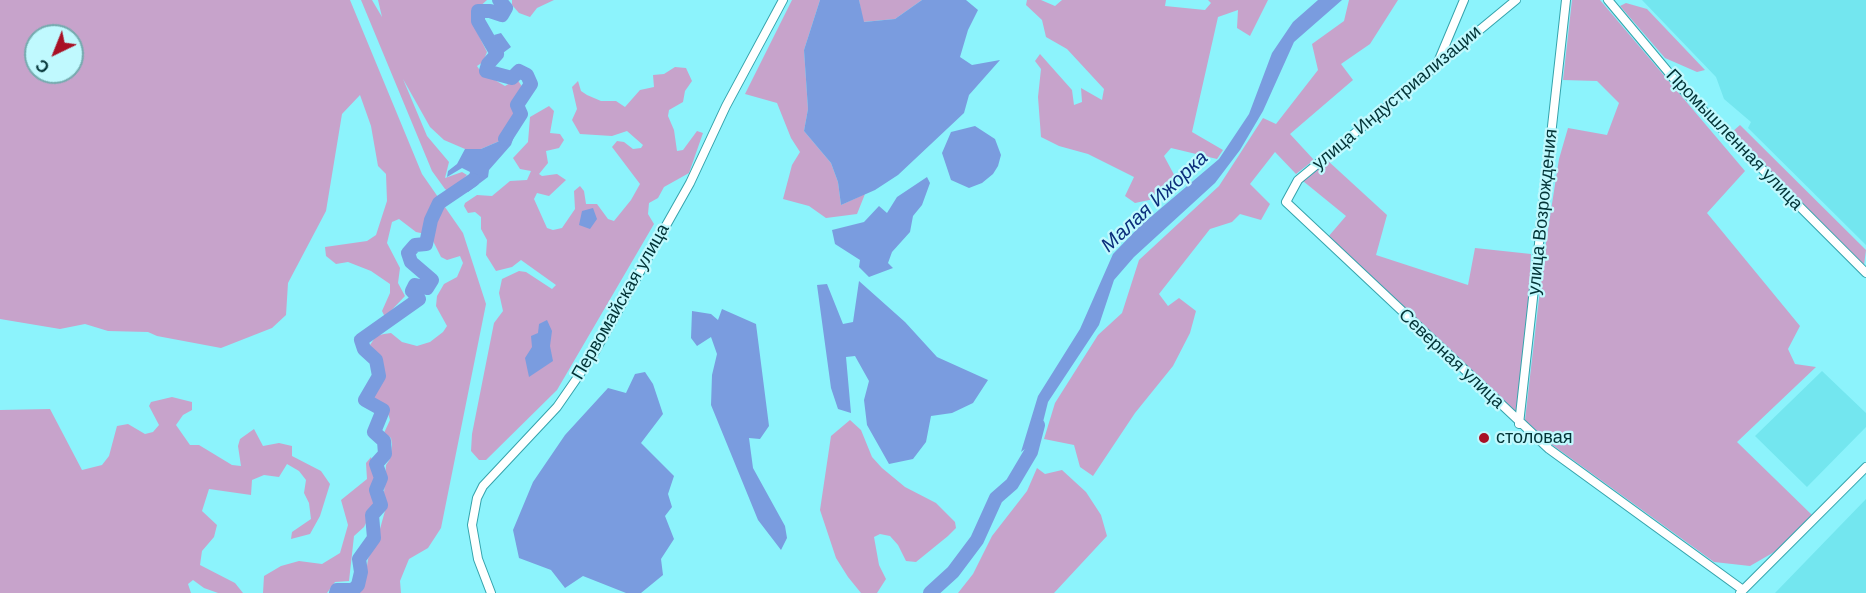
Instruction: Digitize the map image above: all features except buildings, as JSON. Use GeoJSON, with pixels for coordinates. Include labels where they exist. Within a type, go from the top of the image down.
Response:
{"type":"FeatureCollection","features":[{"type":"Feature","properties":{"kind":"street","name":"Первомайская улица"},"geometry":{"type":"LineString","coordinates":[[491,593],[478,559],[472,525],[477,498],[483,486],[557,407],[593,354],[690,183],[726,106],[783,0]]}},
{"type":"Feature","properties":{"kind":"street"},"geometry":{"type":"LineString","coordinates":[[1436,65],[1464,0]]}},
{"type":"Feature","properties":{"kind":"street","name":"улица Индустриализации"},"geometry":{"type":"LineString","coordinates":[[1286,202],[1298,180],[1516,0]]}},
{"type":"Feature","properties":{"kind":"street","name":"улица Возрождения"},"geometry":{"type":"LineString","coordinates":[[1519,424],[1566,0]]}},
{"type":"Feature","properties":{"kind":"street","name":"Промышленная улица"},"geometry":{"type":"LineString","coordinates":[[1608,0],[1685,92],[1866,273]]}},
{"type":"Feature","properties":{"kind":"street","name":"Северная улица"},"geometry":{"type":"LineString","coordinates":[[1286,202],[1519,424],[1549,449],[1742,592]]}},
{"type":"Feature","properties":{"kind":"street"},"geometry":{"type":"LineString","coordinates":[[1742,592],[1866,467]]}},
{"type":"Feature","properties":{"kind":"shaded area"},"geometry":{"type":"Polygon","coordinates":[[[0,0],[350,0],[422,174],[463,233],[486,304],[441,528],[428,548],[409,559],[400,581],[401,593],[354,593],[365,580],[368,559],[377,540],[386,507],[384,493],[386,465],[390,459],[392,445],[391,438],[384,433],[390,420],[388,413],[373,398],[384,379],[382,364],[368,348],[376,336],[384,334],[391,333],[402,342],[417,346],[430,342],[443,332],[447,326],[436,306],[437,296],[444,284],[457,277],[463,263],[460,256],[447,260],[441,257],[430,235],[416,232],[399,219],[392,222],[387,243],[400,268],[398,283],[405,296],[385,317],[382,311],[390,293],[390,284],[371,271],[348,262],[336,264],[326,256],[325,247],[367,241],[376,235],[387,201],[386,174],[378,166],[371,126],[360,95],[342,114],[326,211],[288,283],[286,315],[272,328],[221,348],[157,336],[148,332],[108,331],[85,324],[60,329],[0,319],[0,0]]]}},
{"type":"Feature","properties":{"kind":"shaded area"},"geometry":{"type":"Polygon","coordinates":[[[361,0],[372,0],[382,17],[378,0],[487,0],[476,10],[472,22],[487,52],[483,62],[477,66],[481,72],[505,86],[517,79],[523,88],[513,104],[515,118],[502,140],[481,149],[465,149],[444,140],[430,127],[403,79],[427,136],[449,162],[445,178],[462,172],[467,175],[455,188],[448,191],[445,189],[432,171],[361,0]]]}},
{"type":"Feature","properties":{"kind":"shaded area"},"geometry":{"type":"Polygon","coordinates":[[[512,0],[554,0],[537,8],[530,17],[519,13],[512,5],[512,0]]]}},
{"type":"Feature","properties":{"kind":"shaded area"},"geometry":{"type":"Polygon","coordinates":[[[792,0],[820,0],[804,50],[808,109],[804,131],[831,163],[838,182],[841,205],[865,194],[857,214],[826,218],[809,206],[783,199],[792,165],[800,152],[791,138],[777,103],[745,94],[792,0]]]}},
{"type":"Feature","properties":{"kind":"shaded area"},"geometry":{"type":"Polygon","coordinates":[[[820,0],[859,0],[864,22],[895,19],[922,0],[966,0],[978,10],[968,30],[960,57],[972,65],[1000,60],[969,95],[964,113],[898,175],[875,190],[841,205],[838,182],[831,163],[804,131],[808,109],[804,50],[820,0]]]}},
{"type":"Feature","properties":{"kind":"shaded area"},"geometry":{"type":"Polygon","coordinates":[[[859,0],[922,0],[895,19],[863,22],[859,0]]]}},
{"type":"Feature","properties":{"kind":"shaded area"},"geometry":{"type":"Polygon","coordinates":[[[1027,0],[1041,0],[1055,6],[1062,0],[1166,0],[1165,6],[1205,10],[1211,3],[1208,0],[1268,0],[1250,36],[1237,28],[1238,10],[1218,17],[1192,132],[1223,150],[1217,159],[1171,148],[1164,156],[1178,182],[1168,196],[1135,203],[1125,196],[1134,177],[1088,154],[1059,146],[1041,137],[1038,97],[1041,69],[1035,61],[1040,54],[1072,90],[1074,105],[1082,102],[1081,88],[1102,100],[1104,89],[1067,49],[1046,37],[1042,20],[1026,5],[1027,0]]]}},
{"type":"Feature","properties":{"kind":"shaded area"},"geometry":{"type":"Polygon","coordinates":[[[1318,0],[1342,0],[1294,42],[1263,111],[1240,150],[1215,183],[1134,257],[1114,280],[1099,325],[1048,402],[1039,438],[1021,452],[1038,396],[1080,329],[1113,254],[1140,226],[1219,159],[1249,114],[1272,53],[1293,22],[1318,0]]]}},
{"type":"Feature","properties":{"kind":"shaded area"},"geometry":{"type":"Polygon","coordinates":[[[1349,0],[1398,0],[1370,44],[1341,64],[1353,80],[1290,134],[1314,160],[1296,174],[1275,152],[1250,184],[1270,204],[1261,220],[1240,214],[1232,222],[1210,229],[1159,294],[1168,306],[1179,298],[1196,311],[1190,333],[1173,366],[1135,413],[1093,476],[1080,467],[1074,445],[1044,439],[1055,403],[1098,335],[1122,313],[1139,260],[1219,186],[1263,118],[1276,124],[1318,70],[1312,44],[1344,21],[1349,0]]]}},
{"type":"Feature","properties":{"kind":"shaded area"},"geometry":{"type":"Polygon","coordinates":[[[1572,0],[1600,0],[1745,171],[1707,213],[1800,326],[1788,349],[1795,364],[1816,367],[1737,442],[1812,515],[1776,551],[1750,566],[1714,562],[1551,444],[1525,420],[1544,255],[1559,159],[1568,128],[1607,135],[1619,103],[1597,81],[1563,80],[1572,0]]]}},
{"type":"Feature","properties":{"kind":"shaded area"},"geometry":{"type":"Polygon","coordinates":[[[1642,0],[1866,0],[1866,245],[1748,128],[1751,122],[1724,99],[1716,77],[1642,0]]]}},
{"type":"Feature","properties":{"kind":"shaded area"},"geometry":{"type":"Polygon","coordinates":[[[1626,3],[1647,9],[1705,70],[1697,72],[1665,58],[1620,6],[1626,3]]]}},
{"type":"Feature","properties":{"kind":"shaded area"},"geometry":{"type":"Polygon","coordinates":[[[501,33],[511,47],[488,64],[493,54],[488,45],[497,43],[494,35],[501,33]]]}},
{"type":"Feature","properties":{"kind":"shaded area"},"geometry":{"type":"Polygon","coordinates":[[[675,67],[686,68],[692,81],[685,91],[683,102],[669,110],[668,116],[674,130],[677,151],[683,150],[697,131],[703,133],[689,173],[664,187],[658,198],[649,203],[648,214],[654,224],[557,390],[486,460],[479,460],[471,451],[472,434],[494,323],[503,311],[499,293],[502,279],[519,271],[526,272],[552,289],[556,285],[521,260],[512,267],[496,271],[486,255],[487,240],[481,229],[481,217],[475,212],[468,213],[464,206],[465,203],[477,195],[492,196],[510,181],[527,180],[531,171],[520,169],[513,158],[528,142],[530,117],[549,106],[554,111],[550,133],[560,134],[564,140],[559,148],[546,151],[548,163],[539,174],[542,176],[557,174],[566,180],[549,196],[537,193],[534,199],[547,228],[553,230],[562,228],[575,209],[574,191],[580,186],[584,191],[586,204],[597,204],[608,219],[614,221],[631,200],[640,184],[612,147],[617,141],[624,142],[633,149],[641,148],[643,145],[627,131],[612,136],[580,134],[572,120],[577,109],[572,87],[578,81],[581,91],[587,95],[601,101],[616,101],[625,107],[640,90],[654,87],[653,75],[664,74],[675,67]]]}},
{"type":"Feature","properties":{"kind":"shaded area"},"geometry":{"type":"Polygon","coordinates":[[[511,123],[517,128],[511,145],[489,170],[488,177],[468,192],[460,193],[458,188],[468,179],[470,172],[462,168],[447,177],[448,171],[457,164],[465,149],[481,149],[502,140],[511,123]]]}},
{"type":"Feature","properties":{"kind":"shaded area"},"geometry":{"type":"Polygon","coordinates":[[[1740,125],[1866,250],[1864,265],[1732,132],[1740,125]]]}},
{"type":"Feature","properties":{"kind":"shaded area"},"geometry":{"type":"Polygon","coordinates":[[[975,126],[995,139],[1001,155],[993,174],[982,183],[969,188],[951,180],[942,153],[951,132],[975,126]]]}},
{"type":"Feature","properties":{"kind":"shaded area"},"geometry":{"type":"Polygon","coordinates":[[[1327,160],[1387,215],[1376,255],[1468,285],[1475,248],[1531,254],[1529,300],[1516,411],[1513,411],[1328,237],[1346,216],[1303,181],[1327,160]]]}},
{"type":"Feature","properties":{"kind":"shaded area"},"geometry":{"type":"Polygon","coordinates":[[[927,177],[930,183],[922,205],[913,216],[910,232],[892,252],[888,263],[893,268],[869,277],[859,267],[860,260],[835,244],[832,230],[864,222],[879,206],[887,213],[897,197],[927,177]]]}},
{"type":"Feature","properties":{"kind":"shaded area"},"geometry":{"type":"Polygon","coordinates":[[[593,208],[597,219],[590,229],[579,225],[582,211],[593,208]]]}},
{"type":"Feature","properties":{"kind":"shaded area"},"geometry":{"type":"Polygon","coordinates":[[[859,281],[905,322],[937,357],[988,380],[973,403],[952,413],[931,416],[926,442],[913,459],[889,464],[867,425],[864,400],[869,381],[855,356],[846,357],[851,413],[838,409],[831,388],[817,285],[827,284],[843,324],[853,322],[859,281]]]}},
{"type":"Feature","properties":{"kind":"shaded area"},"geometry":{"type":"Polygon","coordinates":[[[722,309],[756,324],[769,426],[760,439],[749,438],[753,468],[785,526],[787,538],[781,550],[758,520],[711,405],[712,375],[717,354],[711,337],[697,346],[691,338],[692,311],[711,314],[718,320],[722,309]]]}},
{"type":"Feature","properties":{"kind":"shaded area"},"geometry":{"type":"Polygon","coordinates":[[[547,320],[552,331],[550,346],[553,361],[529,377],[525,358],[532,347],[531,336],[538,333],[539,324],[547,320]]]}},
{"type":"Feature","properties":{"kind":"shaded area"},"geometry":{"type":"Polygon","coordinates":[[[1822,371],[1866,413],[1866,427],[1807,487],[1755,436],[1822,371]]]}},
{"type":"Feature","properties":{"kind":"shaded area"},"geometry":{"type":"Polygon","coordinates":[[[645,372],[653,384],[663,414],[641,443],[674,476],[668,494],[672,507],[665,516],[674,539],[661,559],[663,575],[641,593],[626,593],[583,576],[565,588],[551,570],[519,558],[513,530],[533,482],[565,435],[608,388],[626,393],[635,374],[645,372]]]}},
{"type":"Feature","properties":{"kind":"shaded area"},"geometry":{"type":"Polygon","coordinates":[[[172,397],[192,402],[192,410],[183,415],[176,425],[190,445],[199,445],[232,465],[241,466],[238,446],[240,439],[254,429],[263,446],[279,443],[292,446],[292,456],[321,471],[330,484],[320,516],[310,534],[291,539],[292,532],[311,519],[309,503],[304,493],[306,480],[299,471],[287,464],[279,477],[264,475],[252,480],[251,495],[209,489],[202,511],[217,525],[214,537],[202,551],[200,565],[235,583],[243,593],[218,593],[204,588],[193,580],[188,584],[191,593],[0,593],[0,410],[50,409],[82,470],[102,465],[109,456],[117,426],[128,424],[145,434],[153,432],[159,425],[149,406],[151,402],[172,397]]]}},
{"type":"Feature","properties":{"kind":"shaded area"},"geometry":{"type":"Polygon","coordinates":[[[850,420],[861,430],[872,457],[882,468],[905,487],[936,503],[955,522],[956,528],[916,562],[906,561],[898,545],[890,536],[880,534],[874,537],[879,565],[886,579],[877,593],[861,593],[848,577],[836,558],[820,510],[831,436],[850,420]]]}},
{"type":"Feature","properties":{"kind":"shaded area"},"geometry":{"type":"Polygon","coordinates":[[[371,457],[376,479],[371,492],[374,507],[364,527],[354,536],[349,581],[335,582],[327,593],[263,593],[264,576],[281,566],[299,561],[322,564],[340,553],[348,525],[341,500],[367,479],[366,463],[371,457]]]}},
{"type":"Feature","properties":{"kind":"shaded area"},"geometry":{"type":"Polygon","coordinates":[[[1037,468],[1045,474],[1062,470],[1086,492],[1101,515],[1107,536],[1054,593],[958,593],[973,574],[992,536],[1027,491],[1037,468]]]}},
{"type":"Feature","properties":{"kind":"shaded area"},"geometry":{"type":"Polygon","coordinates":[[[1866,499],[1866,593],[1775,593],[1866,499]]]}},
{"type":"Feature","properties":{"kind":"waterway"},"geometry":{"type":"LineString","coordinates":[[499,0],[506,8],[502,15],[490,11],[478,11],[478,21],[497,54],[488,64],[486,71],[512,78],[519,71],[527,75],[531,84],[517,105],[521,114],[505,139]]}},
{"type":"Feature","properties":{"kind":"waterway"},"geometry":{"type":"LineString","coordinates":[[336,593],[337,590],[353,590],[358,585],[361,572],[359,559],[374,538],[372,515],[381,505],[376,490],[381,478],[376,464],[385,454],[384,441],[374,432],[383,410],[365,400],[379,376],[376,360],[364,349],[361,340],[419,299],[412,291],[415,285],[427,288],[432,280],[411,262],[408,253],[415,245],[426,244],[431,220],[439,203],[473,180]]}},
{"type":"Feature","properties":{"kind":"waterway","name":"Малая Ижорка"},"geometry":{"type":"LineString","coordinates":[[930,593],[953,572],[977,540],[996,498],[1012,484],[1031,452],[1038,425]]}},
{"type":"Feature","properties":{"kind":"place","name":"столовая"},"geometry":{"type":"Point","coordinates":[1484,438]}}]}
